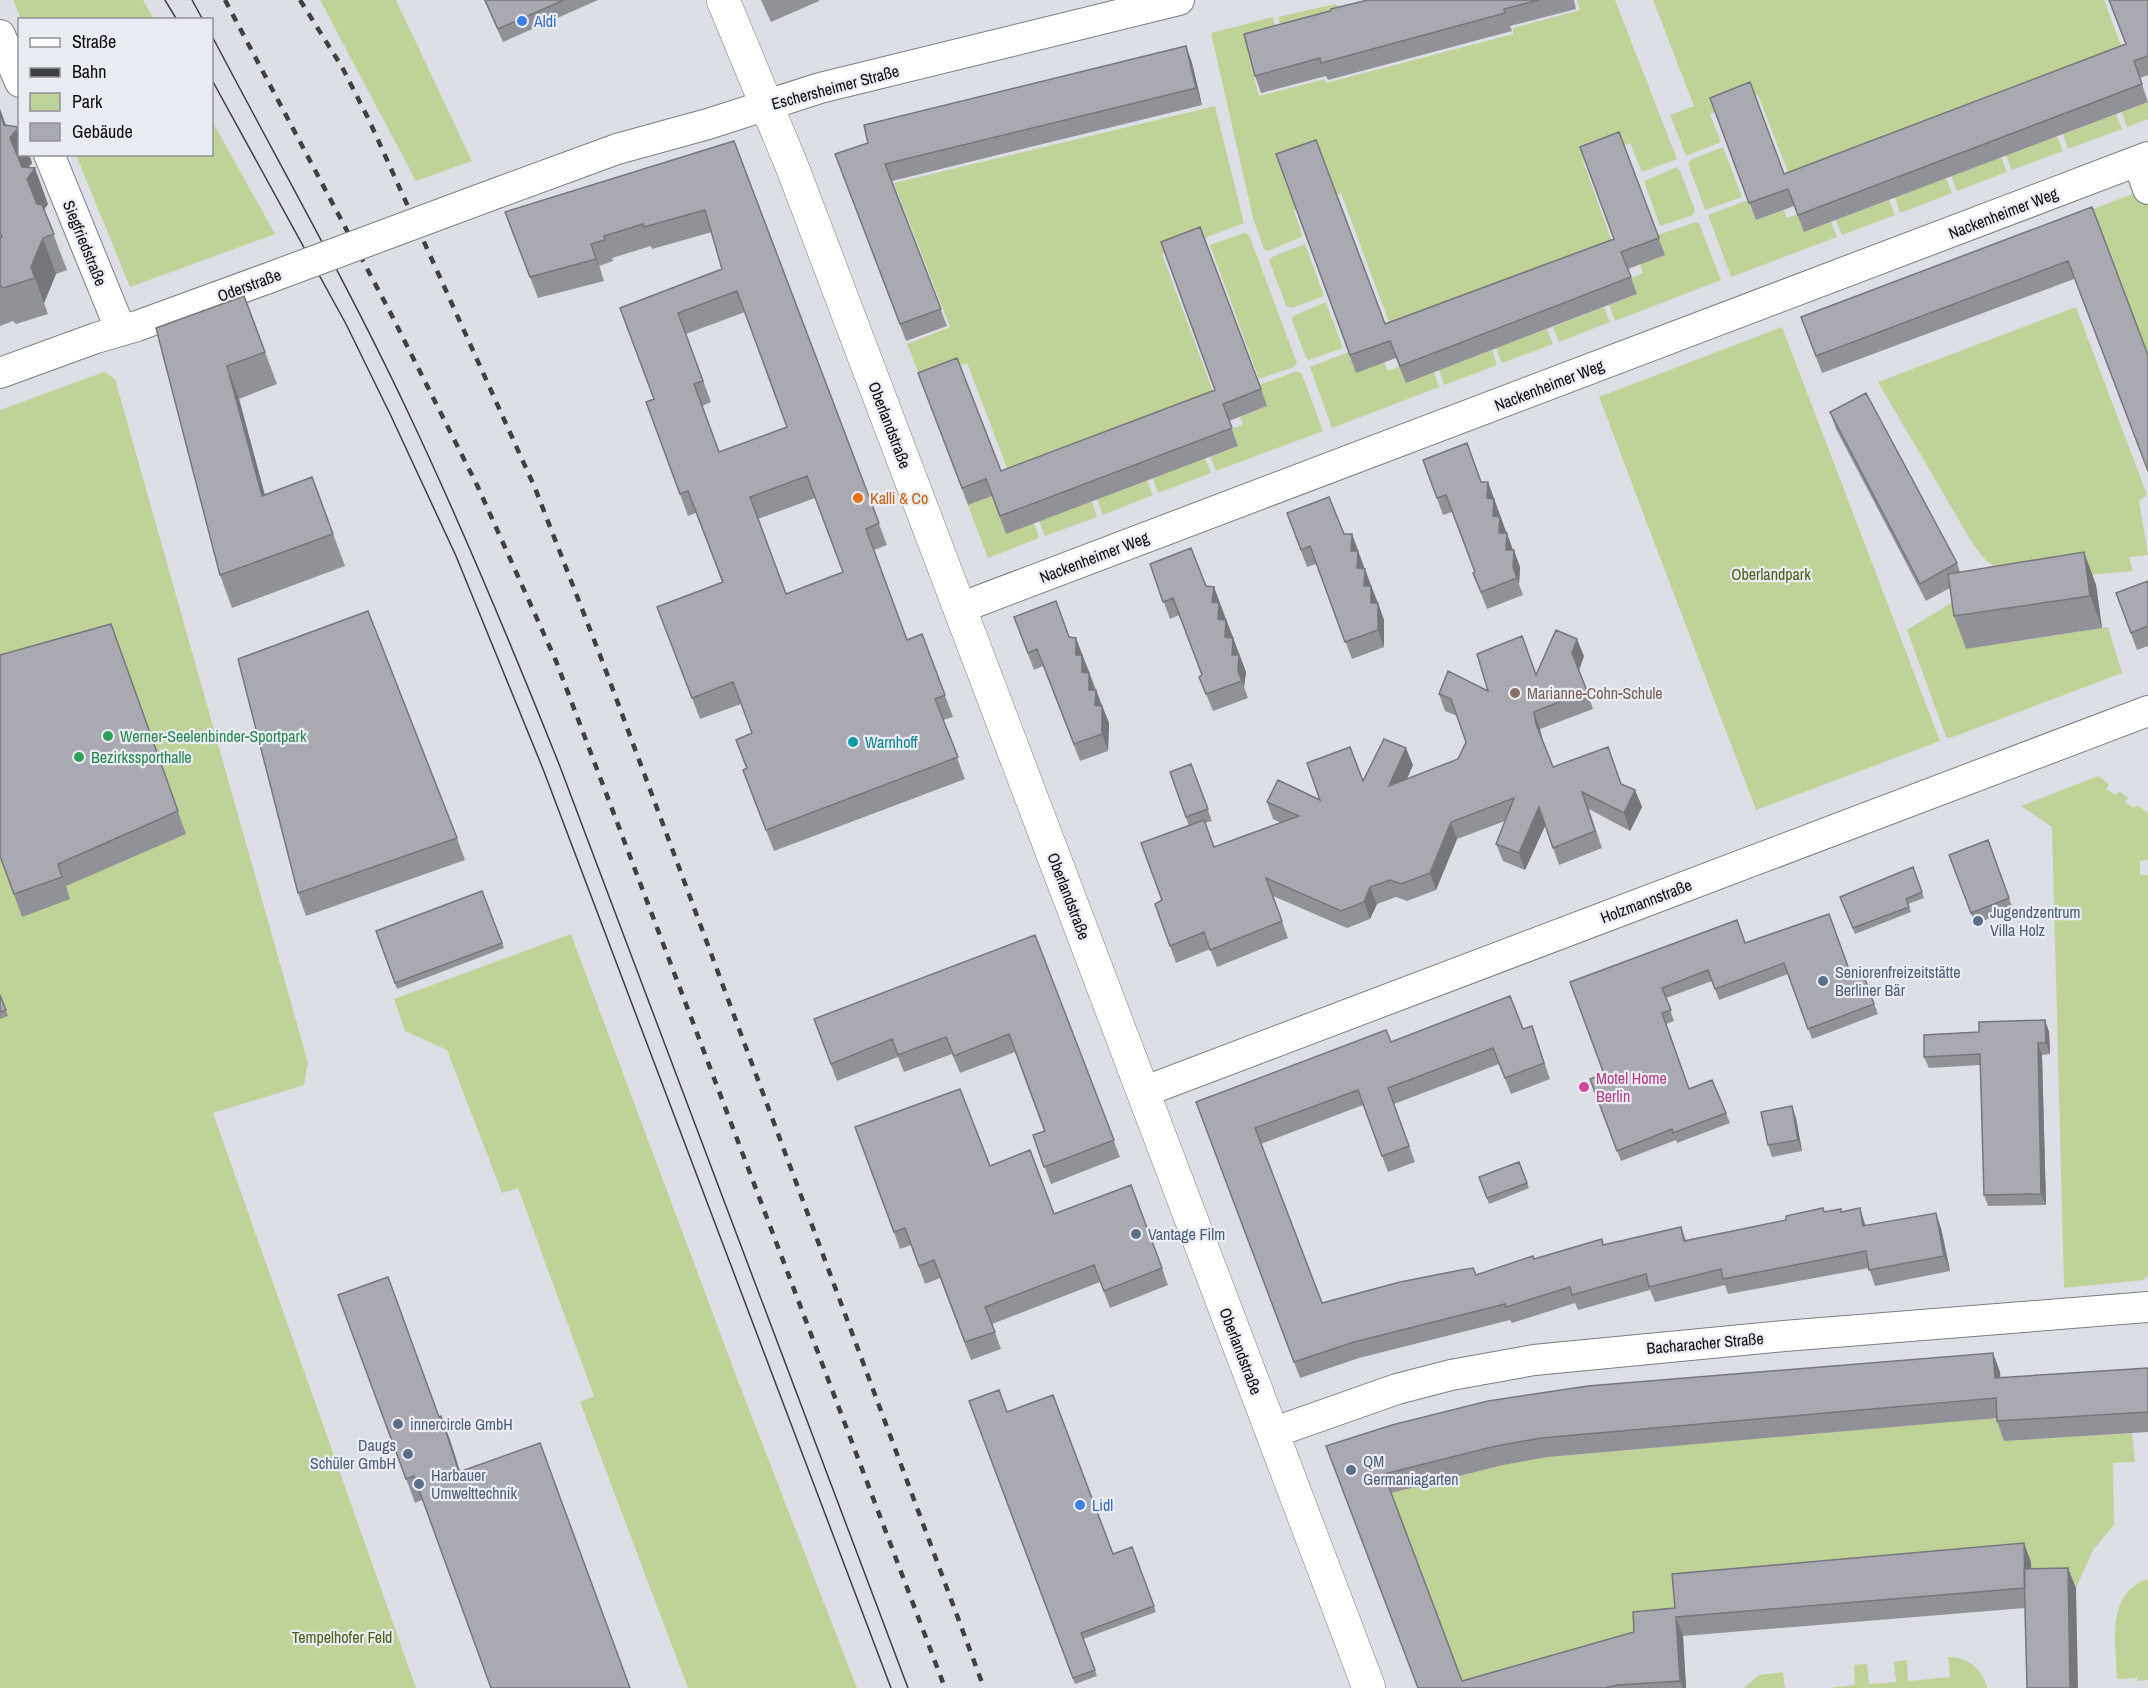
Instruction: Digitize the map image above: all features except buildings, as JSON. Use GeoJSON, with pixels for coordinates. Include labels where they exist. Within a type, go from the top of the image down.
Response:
{"type":"FeatureCollection","features":[{"type":"Feature","properties":{"kind":"street","name":"Oberlandstraße"},"geometry":{"type":"LineString","coordinates":[[723,0],[797,179],[1369,1688]]}},
{"type":"Feature","properties":{"kind":"street","name":"Eschersheimer Straße"},"geometry":{"type":"LineString","coordinates":[[497,193],[617,149],[708,124],[820,88],[1179,0]]}},
{"type":"Feature","properties":{"kind":"street"},"geometry":{"type":"LineString","coordinates":[[0,35],[18,77]]}},
{"type":"Feature","properties":{"kind":"street","name":"Siegfriedstraße"},"geometry":{"type":"LineString","coordinates":[[50,156],[121,332]]}},
{"type":"Feature","properties":{"kind":"street","name":"Nackenheimer Weg"},"geometry":{"type":"LineString","coordinates":[[960,608],[2143,159],[2148,189]]}},
{"type":"Feature","properties":{"kind":"street","name":"Oderstraße"},"geometry":{"type":"LineString","coordinates":[[0,373],[96,338],[121,332],[497,193]]}},
{"type":"Feature","properties":{"kind":"street","name":"Holzmannstraße"},"geometry":{"type":"LineString","coordinates":[[1143,1092],[2148,711]]}},
{"type":"Feature","properties":{"kind":"street","name":"Bacharacher Straße"},"geometry":{"type":"LineString","coordinates":[[1272,1433],[1397,1389],[1450,1375],[1534,1360],[1784,1336],[2148,1307]]}},
{"type":"Feature","properties":{"kind":"green space"},"geometry":{"type":"Polygon","coordinates":[[[13,0],[143,0],[153,18],[21,18],[13,0]]]}},
{"type":"Feature","properties":{"kind":"green space"},"geometry":{"type":"Polygon","coordinates":[[[320,0],[396,0],[472,161],[416,181],[320,0]]]}},
{"type":"Feature","properties":{"kind":"green space"},"geometry":{"type":"Polygon","coordinates":[[[1577,0],[1615,0],[1677,159],[1642,172],[1630,143],[1583,161],[1616,253],[1394,336],[1341,193],[1294,211],[1301,237],[1268,251],[1264,249],[1253,218],[1211,33],[1273,17],[1278,39],[1247,48],[1259,96],[1325,79],[1326,83],[1513,34],[1513,28],[1580,10],[1577,0]]]}},
{"type":"Feature","properties":{"kind":"green space"},"geometry":{"type":"Polygon","coordinates":[[[1653,0],[2104,0],[2126,59],[1793,185],[1758,95],[1710,114],[1721,142],[1686,156],[1670,115],[1694,106],[1653,0]]]}},
{"type":"Feature","properties":{"kind":"green space"},"geometry":{"type":"Polygon","coordinates":[[[1335,4],[1338,6],[1342,21],[1283,37],[1278,17],[1335,4]]]}},
{"type":"Feature","properties":{"kind":"green space"},"geometry":{"type":"Polygon","coordinates":[[[2148,102],[2148,119],[2127,127],[2122,112],[2148,102]]]}},
{"type":"Feature","properties":{"kind":"green space"},"geometry":{"type":"Polygon","coordinates":[[[1215,106],[1244,223],[1162,254],[1218,405],[1012,481],[967,363],[932,376],[923,384],[907,344],[950,327],[894,183],[1215,106]]]}},
{"type":"Feature","properties":{"kind":"green space"},"geometry":{"type":"Polygon","coordinates":[[[2116,114],[2122,129],[2068,149],[2063,134],[2116,114]]]}},
{"type":"Feature","properties":{"kind":"green space"},"geometry":{"type":"Polygon","coordinates":[[[213,123],[275,234],[130,287],[76,156],[213,156],[213,123]]]}},
{"type":"Feature","properties":{"kind":"green space"},"geometry":{"type":"Polygon","coordinates":[[[2057,136],[2063,151],[2012,170],[2006,155],[2057,136]]]}},
{"type":"Feature","properties":{"kind":"green space"},"geometry":{"type":"Polygon","coordinates":[[[1723,147],[1742,197],[1705,210],[1688,163],[1690,160],[1723,147]]]}},
{"type":"Feature","properties":{"kind":"green space"},"geometry":{"type":"Polygon","coordinates":[[[2001,157],[2007,172],[1957,191],[1951,176],[2001,157]]]}},
{"type":"Feature","properties":{"kind":"green space"},"geometry":{"type":"Polygon","coordinates":[[[1677,167],[1695,210],[1693,215],[1660,226],[1644,181],[1677,167]]]}},
{"type":"Feature","properties":{"kind":"green space"},"geometry":{"type":"Polygon","coordinates":[[[1946,178],[1952,193],[1900,213],[1895,197],[1946,178]]]}},
{"type":"Feature","properties":{"kind":"green space"},"geometry":{"type":"Polygon","coordinates":[[[2143,190],[2148,204],[2148,355],[2067,219],[2143,190]]]}},
{"type":"Feature","properties":{"kind":"green space"},"geometry":{"type":"Polygon","coordinates":[[[1748,200],[1756,220],[1784,210],[1787,218],[1797,214],[1805,231],[1831,222],[1837,237],[1731,277],[1708,215],[1748,200]]]}},
{"type":"Feature","properties":{"kind":"green space"},"geometry":{"type":"Polygon","coordinates":[[[1889,200],[1895,215],[1842,235],[1836,220],[1889,200]]]}},
{"type":"Feature","properties":{"kind":"green space"},"geometry":{"type":"Polygon","coordinates":[[[1696,222],[1699,223],[1721,280],[1615,321],[1609,305],[1637,294],[1631,278],[1643,273],[1640,265],[1658,235],[1696,222]]]}},
{"type":"Feature","properties":{"kind":"green space"},"geometry":{"type":"Polygon","coordinates":[[[1244,233],[1249,235],[1297,363],[1294,367],[1259,379],[1210,245],[1244,233]]]}},
{"type":"Feature","properties":{"kind":"green space"},"geometry":{"type":"Polygon","coordinates":[[[1305,244],[1324,296],[1292,308],[1287,307],[1269,261],[1272,257],[1305,244]]]}},
{"type":"Feature","properties":{"kind":"green space"},"geometry":{"type":"Polygon","coordinates":[[[1326,302],[1343,348],[1309,360],[1306,358],[1292,320],[1293,316],[1326,302]]]}},
{"type":"Feature","properties":{"kind":"green space"},"geometry":{"type":"Polygon","coordinates":[[[1604,307],[1610,322],[1559,342],[1553,327],[1604,307]]]}},
{"type":"Feature","properties":{"kind":"green space"},"geometry":{"type":"Polygon","coordinates":[[[2076,307],[2147,495],[2139,501],[2148,555],[2129,557],[2133,571],[2041,576],[2007,571],[1990,564],[1975,547],[1878,382],[2076,307]]]}},
{"type":"Feature","properties":{"kind":"green space","name":"Oberlandpark"},"geometry":{"type":"Polygon","coordinates":[[[1782,327],[1940,741],[1756,810],[1599,397],[1782,327]]]}},
{"type":"Feature","properties":{"kind":"green space"},"geometry":{"type":"Polygon","coordinates":[[[1547,329],[1553,344],[1502,363],[1496,348],[1547,329]]]}},
{"type":"Feature","properties":{"kind":"green space"},"geometry":{"type":"Polygon","coordinates":[[[1492,350],[1497,365],[1444,385],[1439,370],[1492,350]]]}},
{"type":"Feature","properties":{"kind":"green space"},"geometry":{"type":"Polygon","coordinates":[[[1349,352],[1384,362],[1388,371],[1400,366],[1434,372],[1439,387],[1332,428],[1310,367],[1349,352]]]}},
{"type":"Feature","properties":{"kind":"green space"},"geometry":{"type":"Polygon","coordinates":[[[1297,371],[1302,374],[1323,431],[1216,471],[1210,456],[1238,446],[1232,429],[1243,424],[1240,417],[1267,406],[1259,385],[1297,371]]]}},
{"type":"Feature","properties":{"kind":"green space","name":"Werner-Seelenbinder-Sportpark"},"geometry":{"type":"Polygon","coordinates":[[[104,372],[115,379],[308,1063],[304,1085],[213,1113],[416,1688],[0,1688],[0,410],[104,372]]]}},
{"type":"Feature","properties":{"kind":"green space"},"geometry":{"type":"Polygon","coordinates":[[[1205,458],[1211,473],[1158,493],[1153,478],[1205,458]]]}},
{"type":"Feature","properties":{"kind":"green space"},"geometry":{"type":"Polygon","coordinates":[[[1147,480],[1153,495],[1103,515],[1097,499],[1147,480]]]}},
{"type":"Feature","properties":{"kind":"green space"},"geometry":{"type":"Polygon","coordinates":[[[992,496],[1006,533],[1034,523],[1039,538],[988,558],[968,505],[992,496]]]}},
{"type":"Feature","properties":{"kind":"green space"},"geometry":{"type":"Polygon","coordinates":[[[1092,501],[1097,517],[1045,536],[1039,521],[1092,501]]]}},
{"type":"Feature","properties":{"kind":"green space"},"geometry":{"type":"Polygon","coordinates":[[[1956,600],[1966,649],[2108,627],[2122,673],[1950,738],[1946,737],[1907,630],[1956,600]]]}},
{"type":"Feature","properties":{"kind":"green space"},"geometry":{"type":"Polygon","coordinates":[[[2098,776],[2109,784],[2106,789],[2116,795],[2119,791],[2128,798],[2125,802],[2134,808],[2137,805],[2148,813],[2148,860],[2140,861],[2140,875],[2148,875],[2148,1275],[2143,1280],[2064,1288],[2052,827],[2021,806],[2098,776]]]}},
{"type":"Feature","properties":{"kind":"green space"},"geometry":{"type":"Polygon","coordinates":[[[571,934],[738,1381],[857,1688],[688,1688],[580,1402],[594,1396],[518,1188],[502,1193],[447,1050],[405,1031],[394,999],[571,934]]]}},
{"type":"Feature","properties":{"kind":"green space"},"geometry":{"type":"Polygon","coordinates":[[[2003,1417],[2005,1441],[2132,1433],[2135,1462],[2113,1463],[2114,1525],[2093,1550],[2076,1588],[2031,1589],[2030,1562],[1682,1627],[1511,1688],[1465,1688],[1390,1491],[1548,1457],[2003,1417]]]}},
{"type":"Feature","properties":{"kind":"green space"},"geometry":{"type":"Polygon","coordinates":[[[2148,1579],[2148,1680],[2117,1679],[2115,1636],[2119,1608],[2125,1596],[2134,1586],[2148,1579]]]}},
{"type":"Feature","properties":{"kind":"green space"},"geometry":{"type":"Polygon","coordinates":[[[1948,1657],[1962,1659],[1974,1665],[1982,1675],[1987,1688],[1828,1688],[1855,1685],[1854,1665],[1867,1664],[1869,1684],[1896,1682],[1894,1662],[1907,1660],[1908,1681],[1950,1677],[1948,1657]]]}},
{"type":"Feature","properties":{"kind":"green space"},"geometry":{"type":"Polygon","coordinates":[[[1783,1672],[1785,1688],[1744,1688],[1759,1675],[1783,1672]]]}},
{"type":"Feature","properties":{"kind":"tram line"},"geometry":{"type":"LineString","coordinates":[[165,0],[176,18]]}},
{"type":"Feature","properties":{"kind":"tram line"},"geometry":{"type":"LineString","coordinates":[[192,0],[202,18]]}},
{"type":"Feature","properties":{"kind":"tram line"},"geometry":{"type":"LineString","coordinates":[[213,38],[384,363],[447,497],[504,630],[559,764],[908,1688]]}},
{"type":"Feature","properties":{"kind":"tram line"},"geometry":{"type":"LineString","coordinates":[[213,82],[346,324],[456,556],[543,769],[891,1688]]}},
{"type":"Feature","properties":{"kind":"railway"},"geometry":{"type":"LineString","coordinates":[[225,0],[390,312],[477,485],[556,661],[945,1688]]}},
{"type":"Feature","properties":{"kind":"railway"},"geometry":{"type":"LineString","coordinates":[[300,0],[342,67],[369,120],[535,488],[603,663],[984,1688]]}},
{"type":"Feature","properties":{"kind":"place","name":"Aldi"},"geometry":{"type":"Point","coordinates":[522,21]}},
{"type":"Feature","properties":{"kind":"place","name":"Kalli & Co"},"geometry":{"type":"Point","coordinates":[858,498]}},
{"type":"Feature","properties":{"kind":"place","name":"Marianne-Cohn-Schule"},"geometry":{"type":"Point","coordinates":[1515,693]}},
{"type":"Feature","properties":{"kind":"place","name":"Werner-Seelenbinder-Sportpark"},"geometry":{"type":"Point","coordinates":[108,736]}},
{"type":"Feature","properties":{"kind":"place","name":"Warnhoff"},"geometry":{"type":"Point","coordinates":[853,742]}},
{"type":"Feature","properties":{"kind":"place","name":"Bezirkssporthalle"},"geometry":{"type":"Point","coordinates":[79,757]}},
{"type":"Feature","properties":{"kind":"place","name":"Jugendzentrum Villa Holz"},"geometry":{"type":"Point","coordinates":[1978,921]}},
{"type":"Feature","properties":{"kind":"place","name":"Seniorenfreizeitstätte Berliner Bär"},"geometry":{"type":"Point","coordinates":[1823,981]}},
{"type":"Feature","properties":{"kind":"place","name":"Motel Home Berlin"},"geometry":{"type":"Point","coordinates":[1584,1087]}},
{"type":"Feature","properties":{"kind":"place","name":"Vantage Film"},"geometry":{"type":"Point","coordinates":[1136,1234]}},
{"type":"Feature","properties":{"kind":"place","name":"innercircle GmbH"},"geometry":{"type":"Point","coordinates":[398,1424]}},
{"type":"Feature","properties":{"kind":"place","name":"Daugs Schüler GmbH"},"geometry":{"type":"Point","coordinates":[408,1454]}},
{"type":"Feature","properties":{"kind":"place","name":"QM Germaniagarten"},"geometry":{"type":"Point","coordinates":[1351,1470]}},
{"type":"Feature","properties":{"kind":"place","name":"Harbauer Umwelttechnik"},"geometry":{"type":"Point","coordinates":[419,1484]}},
{"type":"Feature","properties":{"kind":"place","name":"Lidl"},"geometry":{"type":"Point","coordinates":[1080,1505]}},
{"type":"Feature","properties":{"kind":"park label","name":"Tempelhofer Feld"},"geometry":{"type":"Point","coordinates":[342,1637]}}]}
